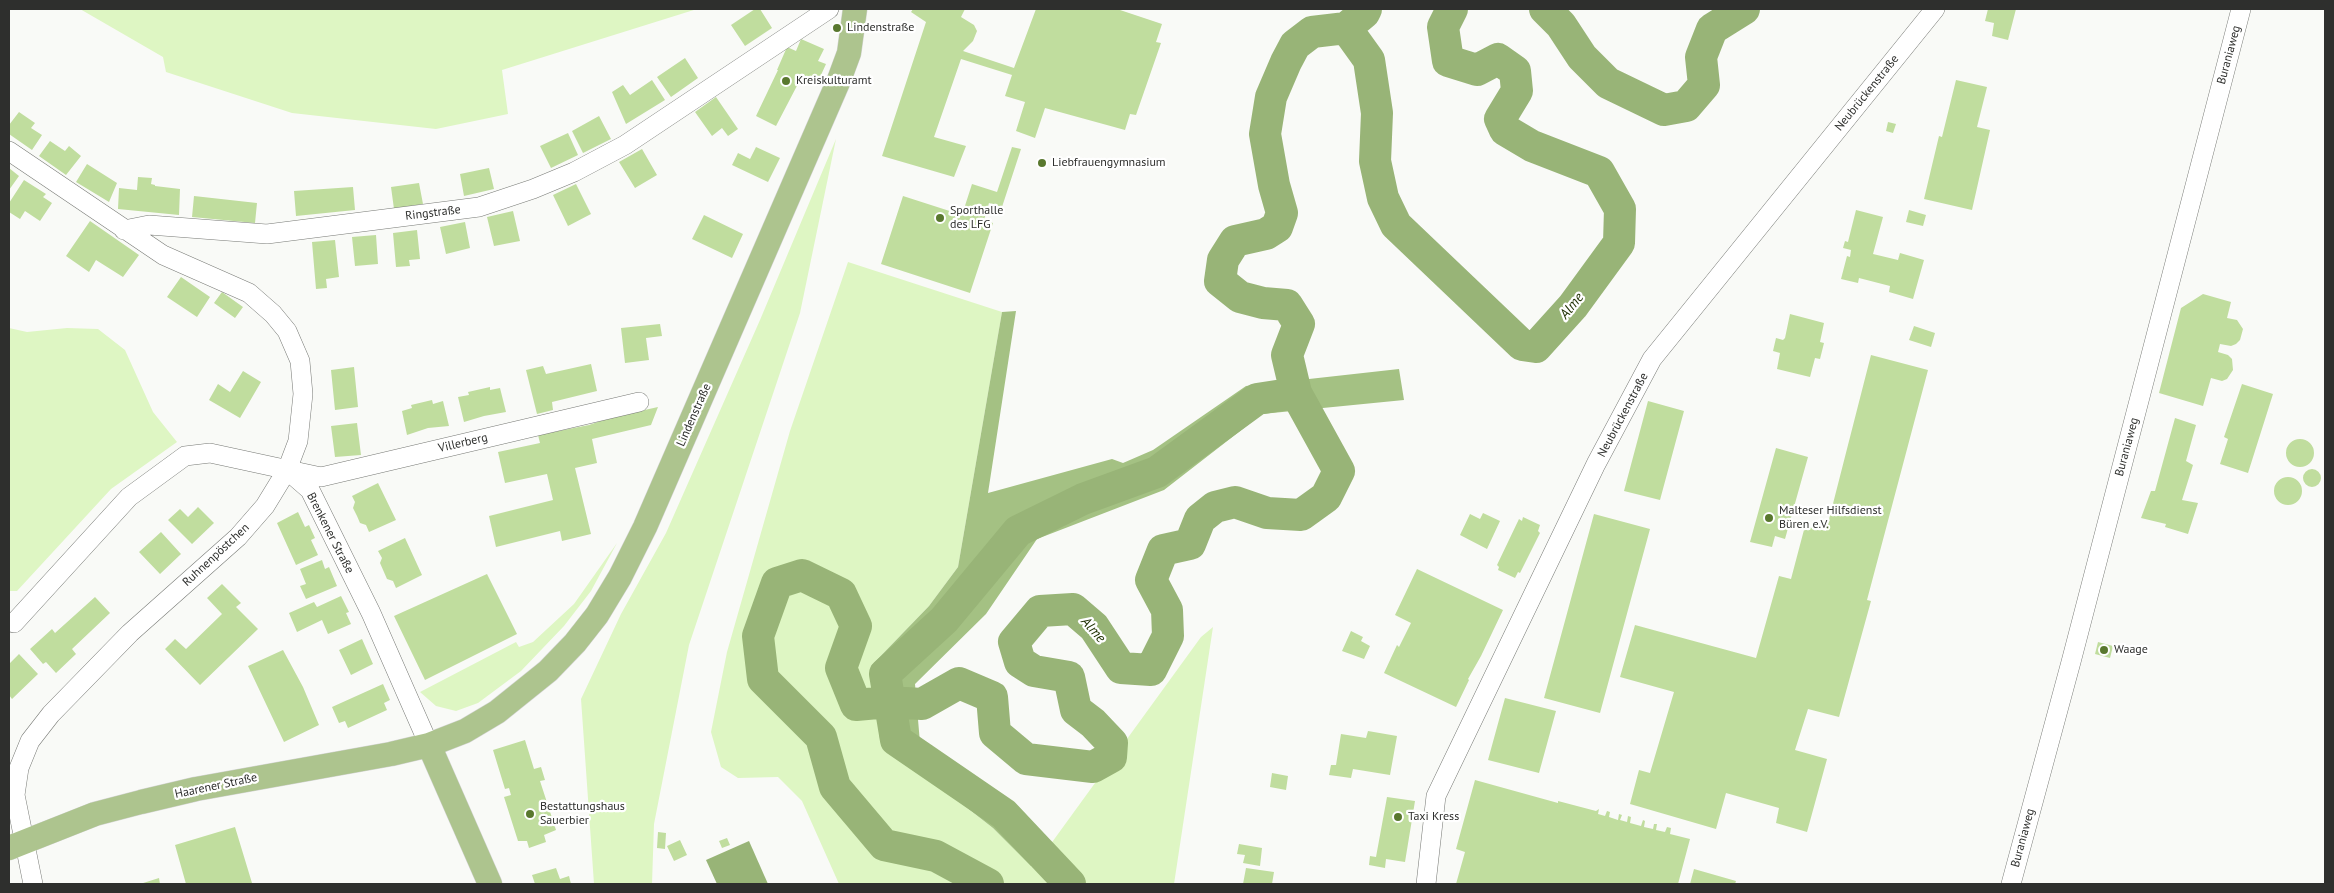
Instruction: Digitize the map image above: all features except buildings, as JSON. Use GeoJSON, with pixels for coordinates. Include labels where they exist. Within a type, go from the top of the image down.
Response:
{"type":"FeatureCollection","features":[{"type":"Feature","properties":{"kind":"main road","name":"Lindenstraße"},"geometry":{"type":"LineString","coordinates":[[429,745],[465,731],[497,712],[542,677],[575,643],[597,615],[620,577],[645,527],[839,80],[849,53],[855,9]]}},
{"type":"Feature","properties":{"kind":"main road","name":"Haarener Straße"},"geometry":{"type":"LineString","coordinates":[[16,845],[95,814],[187,791],[391,754],[429,745]]}},
{"type":"Feature","properties":{"kind":"main road","name":"Brenkener Straße"},"geometry":{"type":"LineString","coordinates":[[429,745],[490,884]]}},
{"type":"Feature","properties":{"kind":"street","name":"Ringstraße"},"geometry":{"type":"LineString","coordinates":[[124,230],[150,225],[267,234],[479,208],[566,175],[625,145],[829,9]]}},
{"type":"Feature","properties":{"kind":"street","name":"Neubrückenstraße"},"geometry":{"type":"LineString","coordinates":[[1426,884],[1436,796],[1596,464],[1652,359],[1935,9]]}},
{"type":"Feature","properties":{"kind":"street","name":"Buraniaweg"},"geometry":{"type":"LineString","coordinates":[[2011,884],[2242,9]]}},
{"type":"Feature","properties":{"kind":"street"},"geometry":{"type":"LineString","coordinates":[[9,150],[163,255],[249,293],[274,314],[287,331],[300,361],[302,394],[298,441],[287,470],[210,453],[186,456],[129,497],[14,623]]}},
{"type":"Feature","properties":{"kind":"street","name":"Villerberg"},"geometry":{"type":"LineString","coordinates":[[287,470],[321,477],[639,402]]}},
{"type":"Feature","properties":{"kind":"street","name":"Brenkener Straße"},"geometry":{"type":"LineString","coordinates":[[287,470],[310,490],[371,613],[429,745]]}},
{"type":"Feature","properties":{"kind":"street","name":"Ruhnenpöstchen"},"geometry":{"type":"LineString","coordinates":[[33,884],[16,845],[15,796],[19,768],[30,741],[51,714],[130,633],[238,537],[265,506],[287,470]]}},
{"type":"Feature","properties":{"kind":"shaded area"},"geometry":{"type":"Polygon","coordinates":[[[80,9],[697,9],[502,70],[508,114],[436,129],[292,113],[166,72],[163,57],[80,9]]]}},
{"type":"Feature","properties":{"kind":"shaded area"},"geometry":{"type":"Polygon","coordinates":[[[836,139],[800,313],[689,645],[654,824],[652,884],[594,884],[581,699],[621,614],[666,533],[760,320],[836,139]]]}},
{"type":"Feature","properties":{"kind":"shaded area"},"geometry":{"type":"Polygon","coordinates":[[[848,262],[1002,312],[958,567],[929,606],[871,666],[880,740],[993,828],[1050,884],[839,884],[802,801],[778,777],[738,778],[721,767],[711,732],[727,652],[790,431],[848,262]]]}},
{"type":"Feature","properties":{"kind":"shaded area"},"geometry":{"type":"Polygon","coordinates":[[[1016,311],[988,493],[1112,459],[1123,463],[1153,450],[1246,386],[1399,369],[1404,400],[1262,414],[1164,490],[1037,539],[986,614],[915,684],[920,743],[1011,806],[1050,845],[1031,866],[993,828],[880,740],[871,666],[929,606],[958,567],[1002,312],[1016,311]]]}},
{"type":"Feature","properties":{"kind":"shaded area"},"geometry":{"type":"Polygon","coordinates":[[[9,328],[27,332],[67,328],[98,329],[125,350],[153,412],[177,442],[111,489],[17,591],[9,591],[9,328]]]}},
{"type":"Feature","properties":{"kind":"shaded area"},"geometry":{"type":"Polygon","coordinates":[[[617,543],[591,591],[564,626],[521,671],[478,703],[456,711],[436,706],[420,692],[516,642],[519,647],[533,642],[574,604],[617,543]]]}},
{"type":"Feature","properties":{"kind":"shaded area"},"geometry":{"type":"Polygon","coordinates":[[[1213,627],[1174,884],[1083,884],[1050,845],[1201,637],[1213,627]]]}},
{"type":"Feature","properties":{"kind":"shaded area"},"geometry":{"type":"Polygon","coordinates":[[[749,841],[768,884],[717,884],[706,860],[749,841]]]}},
{"type":"Feature","properties":{"kind":"waterway","name":"Alme"},"geometry":{"type":"LineString","coordinates":[[988,884],[936,856],[884,845],[835,787],[821,737],[763,679],[758,636],[777,583],[802,575],[841,594],[856,626],[841,668],[856,705],[889,702],[922,704],[959,683],[992,697],[995,733],[1026,759],[1093,767],[1111,757],[1112,743],[1093,723],[1076,710],[1069,677],[1034,671],[1020,662],[1014,642],[1040,611],[1073,609],[1094,627],[1121,668],[1151,670],[1168,636],[1167,610],[1151,580],[1163,550],[1190,544],[1200,519],[1215,507],[1235,502],[1267,513],[1301,515],[1326,497],[1339,471],[1296,393],[1287,355],[1299,324],[1287,305],[1263,303],[1240,297],[1220,281],[1223,260],[1235,241],[1266,234],[1277,227],[1282,213],[1274,185],[1265,134],[1271,97],[1295,45],[1312,32],[1346,28],[1364,13],[1366,9]]}},
{"type":"Feature","properties":{"kind":"waterway","name":"Alme"},"geometry":{"type":"LineString","coordinates":[[1346,28],[1369,60],[1377,113],[1375,161],[1383,198],[1396,225],[1522,345],[1536,347],[1573,306],[1619,243],[1620,209],[1599,172],[1532,146],[1505,130],[1500,119],[1517,91],[1515,71],[1498,59],[1477,70],[1448,61],[1443,27],[1452,9]]}},
{"type":"Feature","properties":{"kind":"waterway","name":"Alme"},"geometry":{"type":"LineString","coordinates":[[1545,9],[1561,25],[1582,57],[1608,83],[1664,110],[1686,106],[1704,85],[1701,57],[1712,29],[1744,9]]}},
{"type":"Feature","properties":{"kind":"waterway","name":"Alme"},"geometry":{"type":"LineString","coordinates":[[1070,884],[1004,814],[896,740],[885,674],[944,620],[1018,531],[1083,499],[1157,472],[1257,399],[1296,393]]}},
{"type":"Feature","properties":{"kind":"place","name":"Lindenstraße"},"geometry":{"type":"Point","coordinates":[837,28]}},
{"type":"Feature","properties":{"kind":"place","name":"Kreiskulturamt"},"geometry":{"type":"Point","coordinates":[786,81]}},
{"type":"Feature","properties":{"kind":"place","name":"Liebfrauengymnasium"},"geometry":{"type":"Point","coordinates":[1042,163]}},
{"type":"Feature","properties":{"kind":"place","name":"Sporthalle des LFG"},"geometry":{"type":"Point","coordinates":[940,218]}},
{"type":"Feature","properties":{"kind":"place","name":"Malteser Hilfsdienst Büren e.V."},"geometry":{"type":"Point","coordinates":[1769,518]}},
{"type":"Feature","properties":{"kind":"place","name":"Waage"},"geometry":{"type":"Point","coordinates":[2104,650]}},
{"type":"Feature","properties":{"kind":"place","name":"Bestattungshaus Sauerbier"},"geometry":{"type":"Point","coordinates":[530,814]}},
{"type":"Feature","properties":{"kind":"place","name":"Taxi Kress"},"geometry":{"type":"Point","coordinates":[1398,817]}}]}
